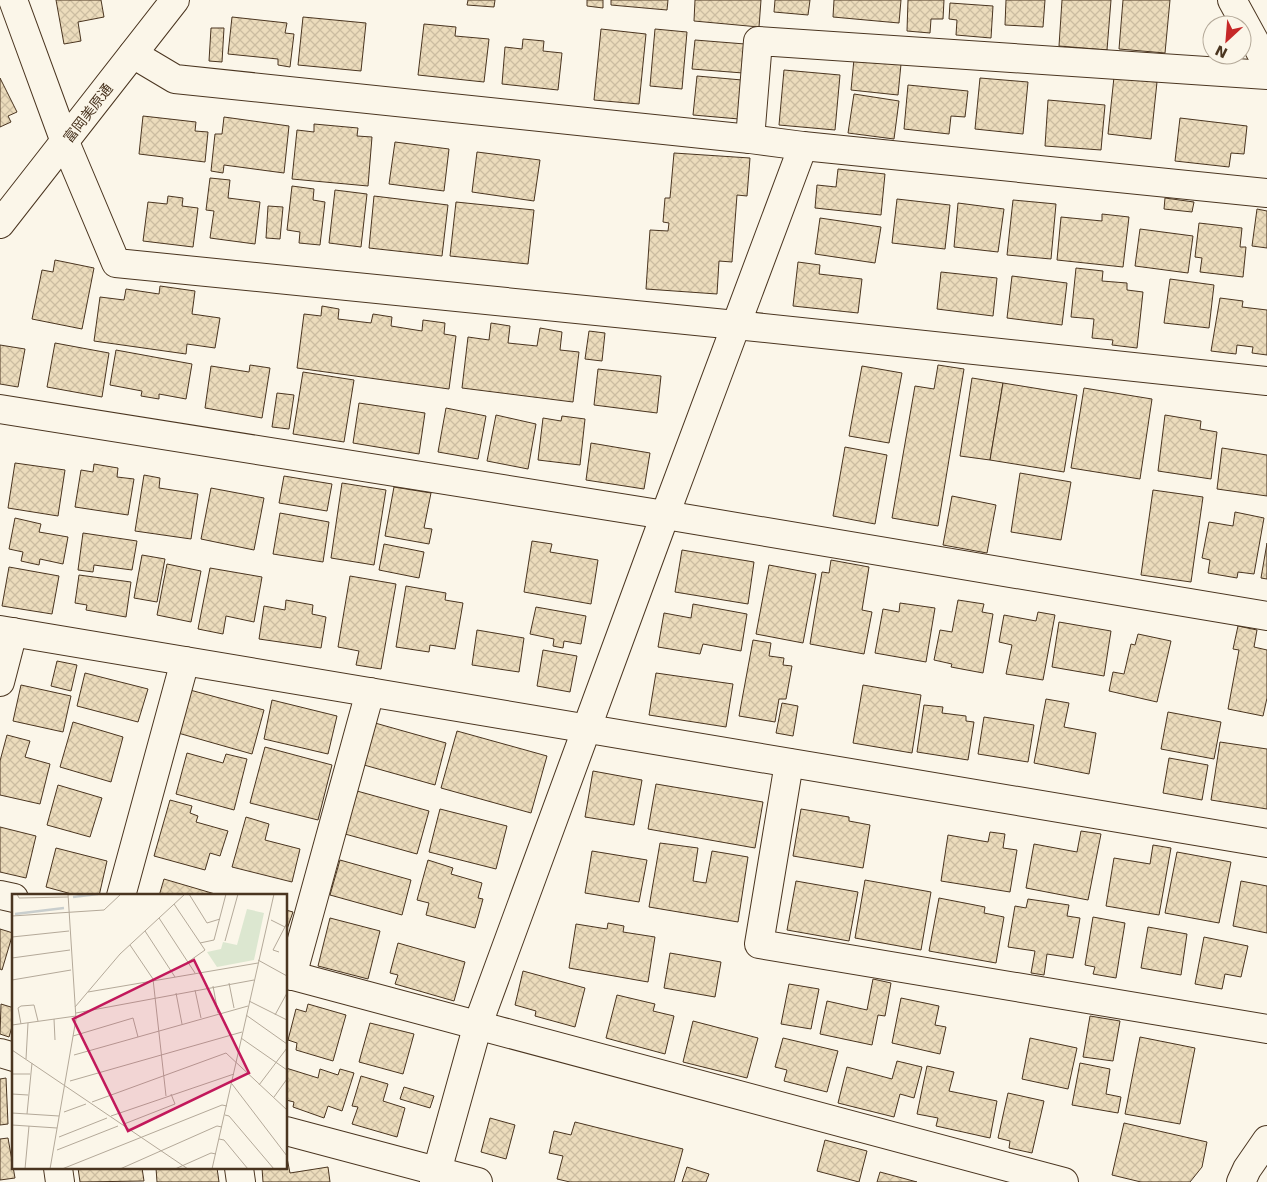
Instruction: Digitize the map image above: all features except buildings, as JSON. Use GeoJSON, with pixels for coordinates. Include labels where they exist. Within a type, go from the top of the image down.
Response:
{"type":"FeatureCollection","features":[{"type":"Feature","properties":{"kind":"street"},"geometry":{"type":"LineString","coordinates":[[13,0],[65,142],[116,263],[1267,380]]}},
{"type":"Feature","properties":{"kind":"street","name":"富岡美原通"},"geometry":{"type":"LineString","coordinates":[[0,224],[175,0]]}},
{"type":"Feature","properties":{"kind":"street"},"geometry":{"type":"LineString","coordinates":[[1232,0],[1267,64]]}},
{"type":"Feature","properties":{"kind":"street"},"geometry":{"type":"LineString","coordinates":[[750,139],[758,41],[1267,75]]}},
{"type":"Feature","properties":{"kind":"street"},"geometry":{"type":"LineString","coordinates":[[133,54],[175,79],[1267,193]]}},
{"type":"Feature","properties":{"kind":"street"},"geometry":{"type":"LineString","coordinates":[[436,1176],[478,1024],[803,146]]}},
{"type":"Feature","properties":{"kind":"street"},"geometry":{"type":"LineString","coordinates":[[0,409],[665,515],[1267,616]]}},
{"type":"Feature","properties":{"kind":"street"},"geometry":{"type":"LineString","coordinates":[[0,682],[7,631],[1267,843]]}},
{"type":"Feature","properties":{"kind":"street"},"geometry":{"type":"LineString","coordinates":[[122,894],[185,661]]}},
{"type":"Feature","properties":{"kind":"street"},"geometry":{"type":"LineString","coordinates":[[370,692],[289,975],[1064,1182]]}},
{"type":"Feature","properties":{"kind":"street"},"geometry":{"type":"LineString","coordinates":[[789,763],[760,944],[1267,1029]]}},
{"type":"Feature","properties":{"kind":"street"},"geometry":{"type":"LineString","coordinates":[[288,1132],[436,1176],[478,1182]]}},
{"type":"Feature","properties":{"kind":"street"},"geometry":{"type":"LineString","coordinates":[[1241,1182],[1247,1169],[1267,1140]]}}]}
